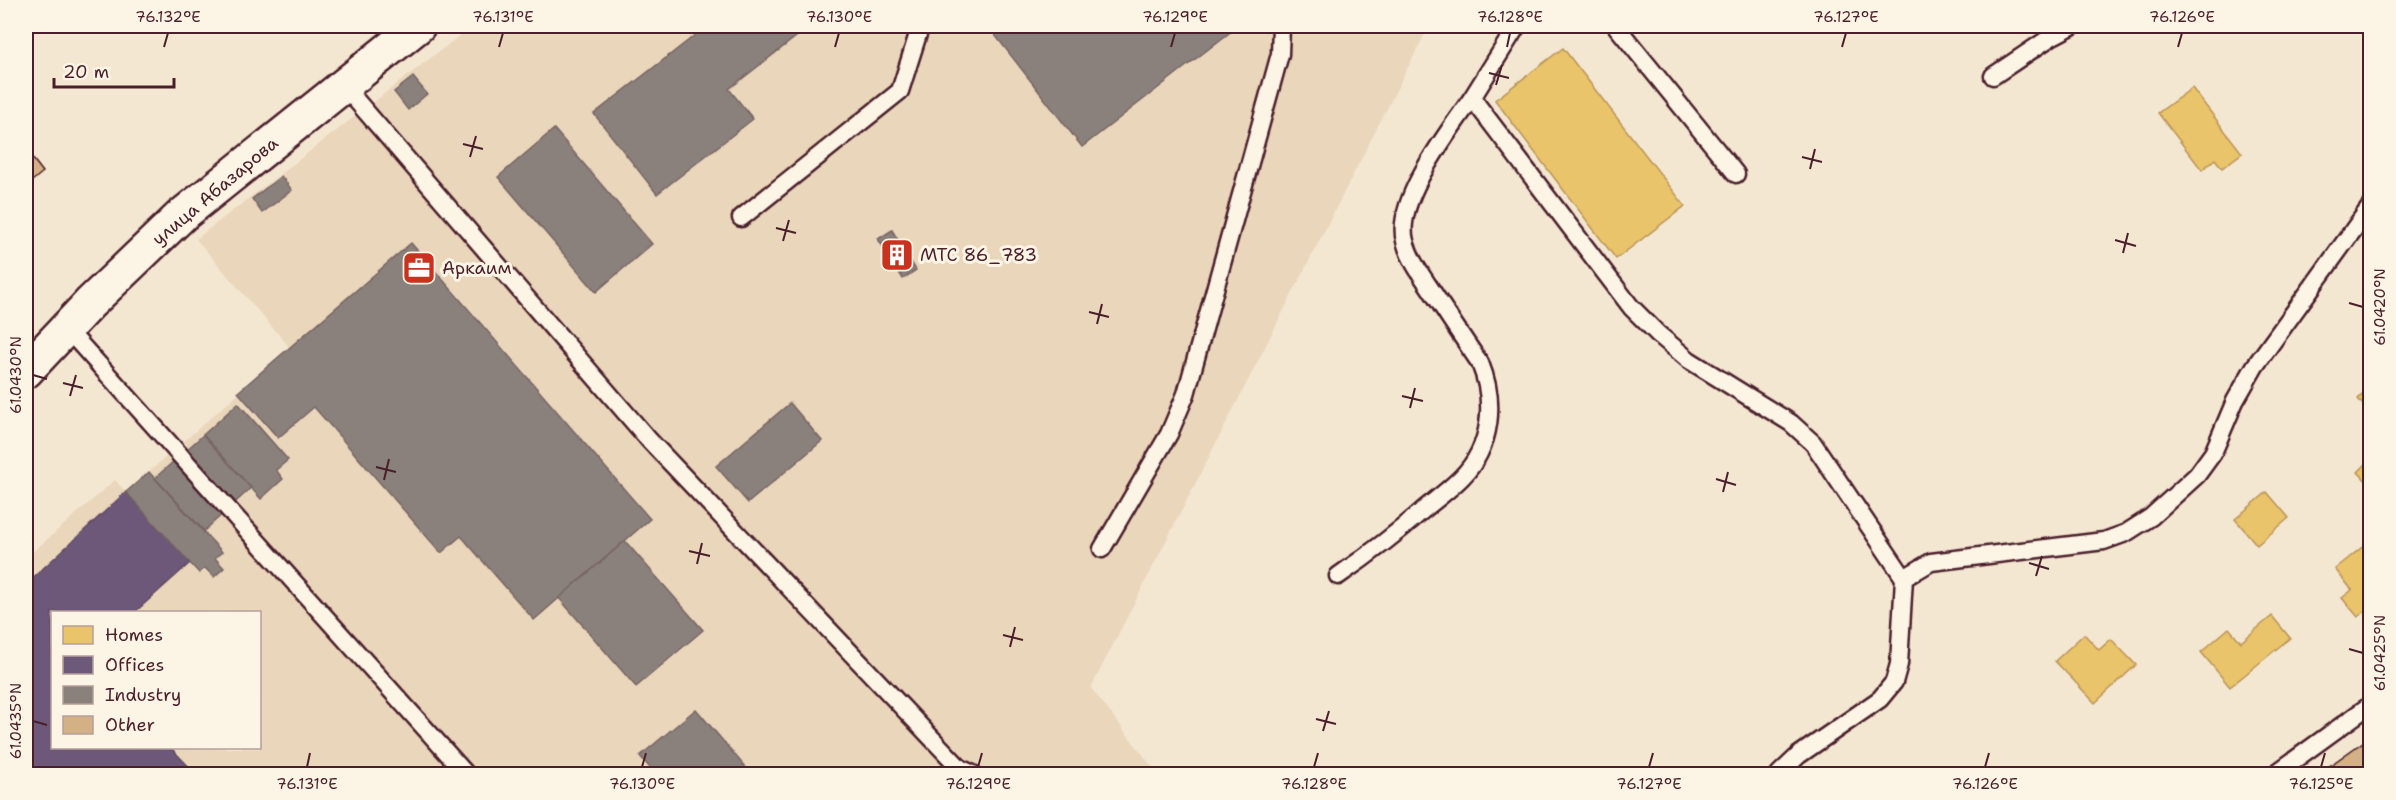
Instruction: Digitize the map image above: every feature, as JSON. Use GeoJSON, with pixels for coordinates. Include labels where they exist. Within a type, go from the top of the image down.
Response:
{"type":"FeatureCollection","features":[{"type":"Feature","properties":{"kind":"street","name":"улица Абазарова"},"geometry":{"type":"LineString","coordinates":[[26,371],[66,328],[181,216],[418,26]]}},
{"type":"Feature","properties":{"kind":"lane"},"geometry":{"type":"LineString","coordinates":[[741,218],[900,91],[919,31],[918,26]]}},
{"type":"Feature","properties":{"kind":"lane"},"geometry":{"type":"LineString","coordinates":[[1102,549],[1169,434],[1186,394],[1280,54],[1281,26]]}},
{"type":"Feature","properties":{"kind":"lane"},"geometry":{"type":"LineString","coordinates":[[1338,576],[1389,540],[1462,477],[1479,453],[1487,430],[1491,404],[1488,382],[1480,363],[1411,260],[1404,239],[1405,215],[1415,188],[1432,156],[1517,26]]}},
{"type":"Feature","properties":{"kind":"lane"},"geometry":{"type":"LineString","coordinates":[[1616,26],[1736,174]]}},
{"type":"Feature","properties":{"kind":"lane"},"geometry":{"type":"LineString","coordinates":[[1993,76],[2051,37],[2072,26]]}},
{"type":"Feature","properties":{"kind":"lane"},"geometry":{"type":"LineString","coordinates":[[343,85],[649,440],[960,768],[973,774]]}},
{"type":"Feature","properties":{"kind":"lane"},"geometry":{"type":"LineString","coordinates":[[1472,98],[1631,307],[1689,360],[1791,423],[1813,443],[1904,578],[1899,664],[1894,682],[1880,699],[1799,755],[1779,774]]}},
{"type":"Feature","properties":{"kind":"lane"},"geometry":{"type":"LineString","coordinates":[[1904,578],[1931,562],[2104,541],[2126,532],[2151,517],[2197,476],[2213,453],[2235,401],[2255,366],[2370,207]]}},
{"type":"Feature","properties":{"kind":"lane"},"geometry":{"type":"LineString","coordinates":[[66,328],[466,774]]}},
{"type":"Feature","properties":{"kind":"lane"},"geometry":{"type":"LineString","coordinates":[[2276,774],[2370,705]]}},
{"type":"Feature","properties":{"kind":"shaded area"},"geometry":{"type":"Polygon","coordinates":[[[472,26],[1429,26],[1091,688],[1158,774],[26,774],[26,558],[115,480],[126,492],[290,348],[196,239],[472,26]]]}},
{"type":"Feature","properties":{"kind":"building: Homes"},"geometry":{"type":"Polygon","coordinates":[[[1563,48],[1685,206],[1616,259],[1495,100],[1563,48]]]}},
{"type":"Feature","properties":{"kind":"building: Homes"},"geometry":{"type":"Polygon","coordinates":[[[2192,88],[2242,153],[2222,168],[2215,159],[2202,170],[2158,113],[2192,88]]]}},
{"type":"Feature","properties":{"kind":"building: Homes"},"geometry":{"type":"Polygon","coordinates":[[[2370,387],[2370,413],[2358,399],[2370,387]]]}},
{"type":"Feature","properties":{"kind":"building: Homes"},"geometry":{"type":"Polygon","coordinates":[[[2370,460],[2370,485],[2358,472],[2370,460]]]}},
{"type":"Feature","properties":{"kind":"building: Homes"},"geometry":{"type":"Polygon","coordinates":[[[2267,492],[2289,518],[2257,545],[2235,519],[2267,492]]]}},
{"type":"Feature","properties":{"kind":"building: Homes"},"geometry":{"type":"Polygon","coordinates":[[[2366,544],[2370,549],[2370,607],[2358,617],[2342,598],[2352,590],[2335,569],[2366,544]]]}},
{"type":"Feature","properties":{"kind":"building: Homes"},"geometry":{"type":"Polygon","coordinates":[[[2272,616],[2290,638],[2230,687],[2201,652],[2229,628],[2241,642],[2272,616]]]}},
{"type":"Feature","properties":{"kind":"building: Homes"},"geometry":{"type":"Polygon","coordinates":[[[2084,634],[2099,650],[2111,639],[2136,665],[2095,703],[2055,661],[2084,634]]]}},
{"type":"Feature","properties":{"kind":"building: Offices"},"geometry":{"type":"Polygon","coordinates":[[[126,492],[190,563],[136,611],[51,611],[51,749],[172,749],[196,774],[26,774],[26,584],[126,492]]]}},
{"type":"Feature","properties":{"kind":"building: Industry"},"geometry":{"type":"Polygon","coordinates":[[[707,26],[810,26],[729,89],[753,119],[657,194],[594,114],[707,26]]]}},
{"type":"Feature","properties":{"kind":"building: Industry"},"geometry":{"type":"Polygon","coordinates":[[[988,26],[1229,26],[1233,30],[1082,147],[988,26]]]}},
{"type":"Feature","properties":{"kind":"building: Industry"},"geometry":{"type":"Polygon","coordinates":[[[413,77],[427,94],[408,110],[394,92],[413,77]]]}},
{"type":"Feature","properties":{"kind":"building: Industry"},"geometry":{"type":"Polygon","coordinates":[[[554,129],[652,244],[596,292],[498,177],[554,129]]]}},
{"type":"Feature","properties":{"kind":"building: Industry"},"geometry":{"type":"Polygon","coordinates":[[[281,176],[292,190],[262,213],[252,199],[281,176]]]}},
{"type":"Feature","properties":{"kind":"building: Industry","name":"МТС 86_783"},"geometry":{"type":"Polygon","coordinates":[[[892,230],[916,270],[903,279],[878,239],[892,230]]]}},
{"type":"Feature","properties":{"kind":"building: Industry"},"geometry":{"type":"Polygon","coordinates":[[[411,243],[650,519],[534,620],[461,536],[441,553],[314,407],[278,438],[238,392],[411,243]]]}},
{"type":"Feature","properties":{"kind":"building: Industry"},"geometry":{"type":"Polygon","coordinates":[[[238,403],[288,460],[276,470],[283,479],[261,499],[203,435],[238,403]]]}},
{"type":"Feature","properties":{"kind":"building: Industry"},"geometry":{"type":"Polygon","coordinates":[[[790,403],[822,441],[748,503],[716,466],[790,403]]]}},
{"type":"Feature","properties":{"kind":"building: Industry"},"geometry":{"type":"Polygon","coordinates":[[[203,435],[251,488],[204,531],[155,478],[203,435]]]}},
{"type":"Feature","properties":{"kind":"building: Industry"},"geometry":{"type":"Polygon","coordinates":[[[149,472],[222,552],[215,558],[224,568],[214,577],[205,568],[199,573],[126,492],[149,472]]]}},
{"type":"Feature","properties":{"kind":"building: Industry"},"geometry":{"type":"Polygon","coordinates":[[[625,541],[703,630],[636,687],[559,598],[625,541]]]}},
{"type":"Feature","properties":{"kind":"building: Industry"},"geometry":{"type":"Polygon","coordinates":[[[696,709],[751,774],[655,774],[640,756],[696,709]]]}},
{"type":"Feature","properties":{"kind":"building: Other"},"geometry":{"type":"Polygon","coordinates":[[[26,150],[43,172],[26,186],[26,150]]]}},
{"type":"Feature","properties":{"kind":"building: Other"},"geometry":{"type":"Polygon","coordinates":[[[2370,737],[2370,774],[2318,774],[2370,737]]]}},
{"type":"Feature","properties":{"kind":"place","name":"МТС 86_783"},"geometry":{"type":"Point","coordinates":[897,255]}},
{"type":"Feature","properties":{"kind":"place","name":"Аркаим"},"geometry":{"type":"Point","coordinates":[419,268]}}]}
